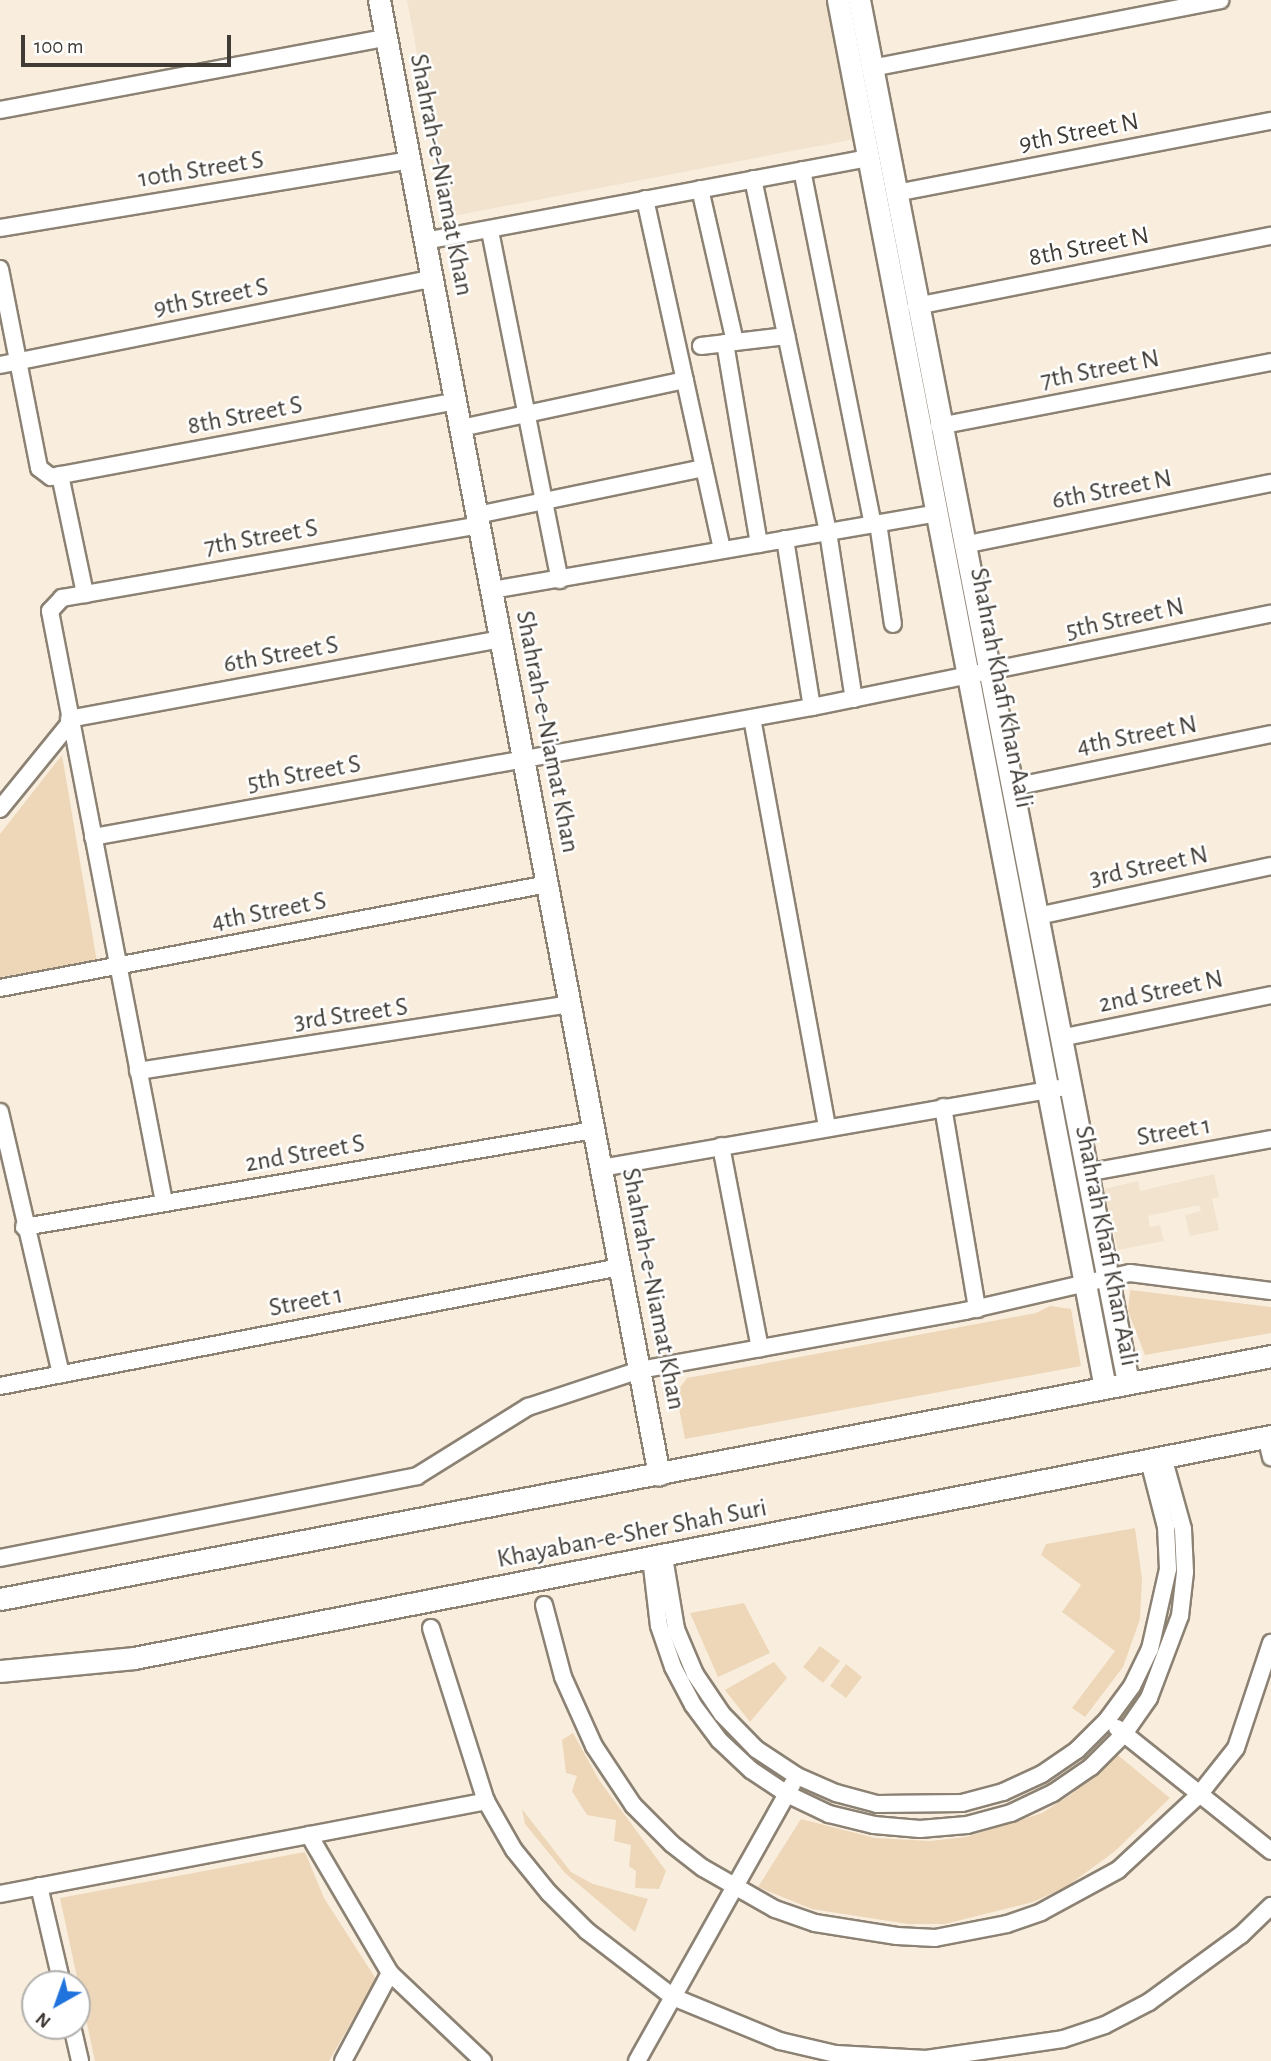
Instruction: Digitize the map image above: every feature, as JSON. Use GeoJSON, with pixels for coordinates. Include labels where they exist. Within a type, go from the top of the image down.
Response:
{"type":"FeatureCollection","features":[{"type":"Feature","properties":{"kind":"main road","name":"Shahrah-e-Niamat Khan"},"geometry":{"type":"LineString","coordinates":[[379,0],[659,1475]]}},
{"type":"Feature","properties":{"kind":"main road","name":"Shahrah Khafi Khan Aali"},"geometry":{"type":"LineString","coordinates":[[838,0],[877,164],[937,513],[1013,786],[1128,1384]]}},
{"type":"Feature","properties":{"kind":"main road","name":"Shahrah Khafi Khan Aali"},"geometry":{"type":"LineString","coordinates":[[859,0],[871,68],[877,164],[896,192],[962,545],[980,674],[1048,1090],[1083,1287],[1105,1388]]}},
{"type":"Feature","properties":{"kind":"main road","name":"Khayaban-e-Sher Shah Suri"},"geometry":{"type":"LineString","coordinates":[[117,1578],[1271,1356]]}},
{"type":"Feature","properties":{"kind":"main road","name":"Khayaban-e-Sher Shah Suri"},"geometry":{"type":"LineString","coordinates":[[0,1671],[134,1658],[1156,1459],[1269,1443]]}},
{"type":"Feature","properties":{"kind":"main road"},"geometry":{"type":"LineString","coordinates":[[0,1599],[117,1578]]}},
{"type":"Feature","properties":{"kind":"main road"},"geometry":{"type":"LineString","coordinates":[[0,1610],[117,1578]]}},
{"type":"Feature","properties":{"kind":"main road"},"geometry":{"type":"LineString","coordinates":[[0,1685],[134,1658]]}},
{"type":"Feature","properties":{"kind":"street"},"geometry":{"type":"LineString","coordinates":[[871,68],[1220,0]]}},
{"type":"Feature","properties":{"kind":"street"},"geometry":{"type":"LineString","coordinates":[[0,110],[386,38]]}},
{"type":"Feature","properties":{"kind":"street","name":"9th Street N"},"geometry":{"type":"LineString","coordinates":[[896,192],[1271,121]]}},
{"type":"Feature","properties":{"kind":"street","name":"10th Street S"},"geometry":{"type":"LineString","coordinates":[[0,228],[410,160]]}},
{"type":"Feature","properties":{"kind":"street"},"geometry":{"type":"LineString","coordinates":[[425,241],[490,231],[802,170],[877,164]]}},
{"type":"Feature","properties":{"kind":"street"},"geometry":{"type":"LineString","coordinates":[[802,170],[875,523],[893,624]]}},
{"type":"Feature","properties":{"kind":"street"},"geometry":{"type":"LineString","coordinates":[[753,179],[828,532],[854,699]]}},
{"type":"Feature","properties":{"kind":"street"},"geometry":{"type":"LineString","coordinates":[[700,189],[730,343],[759,544]]}},
{"type":"Feature","properties":{"kind":"street"},"geometry":{"type":"LineString","coordinates":[[645,199],[722,550]]}},
{"type":"Feature","properties":{"kind":"street"},"geometry":{"type":"LineString","coordinates":[[490,231],[560,580]]}},
{"type":"Feature","properties":{"kind":"street","name":"8th Street N"},"geometry":{"type":"LineString","coordinates":[[916,306],[1271,236]]}},
{"type":"Feature","properties":{"kind":"street"},"geometry":{"type":"LineString","coordinates":[[0,269],[8,363],[52,475],[85,594]]}},
{"type":"Feature","properties":{"kind":"street","name":"9th Street S"},"geometry":{"type":"LineString","coordinates":[[8,363],[432,279]]}},
{"type":"Feature","properties":{"kind":"street"},"geometry":{"type":"LineString","coordinates":[[701,346],[786,336]]}},
{"type":"Feature","properties":{"kind":"street","name":"7th Street N"},"geometry":{"type":"LineString","coordinates":[[939,426],[1271,362]]}},
{"type":"Feature","properties":{"kind":"street"},"geometry":{"type":"LineString","coordinates":[[461,428],[685,380]]}},
{"type":"Feature","properties":{"kind":"street","name":"8th Street S"},"geometry":{"type":"LineString","coordinates":[[52,475],[456,401]]}},
{"type":"Feature","properties":{"kind":"street","name":"7th Street S"},"geometry":{"type":"LineString","coordinates":[[70,721],[49,618],[54,605],[62,598],[478,520],[544,500],[704,468]]}},
{"type":"Feature","properties":{"kind":"street","name":"6th Street N"},"geometry":{"type":"LineString","coordinates":[[962,545],[1271,483]]}},
{"type":"Feature","properties":{"kind":"street"},"geometry":{"type":"LineString","coordinates":[[492,590],[937,513]]}},
{"type":"Feature","properties":{"kind":"street"},"geometry":{"type":"LineString","coordinates":[[785,539],[811,707]]}},
{"type":"Feature","properties":{"kind":"street","name":"5th Street N"},"geometry":{"type":"LineString","coordinates":[[752,718],[1271,614]]}},
{"type":"Feature","properties":{"kind":"street","name":"6th Street S"},"geometry":{"type":"LineString","coordinates":[[70,721],[501,639]]}},
{"type":"Feature","properties":{"kind":"street"},"geometry":{"type":"LineString","coordinates":[[752,718],[827,1127]]}},
{"type":"Feature","properties":{"kind":"street","name":"5th Street S"},"geometry":{"type":"LineString","coordinates":[[93,837],[752,718]]}},
{"type":"Feature","properties":{"kind":"street"},"geometry":{"type":"LineString","coordinates":[[0,809],[70,721]]}},
{"type":"Feature","properties":{"kind":"street"},"geometry":{"type":"LineString","coordinates":[[70,721],[164,1202]]}},
{"type":"Feature","properties":{"kind":"street","name":"4th Street N"},"geometry":{"type":"LineString","coordinates":[[1013,786],[1271,734]]}},
{"type":"Feature","properties":{"kind":"street","name":"3rd Street N"},"geometry":{"type":"LineString","coordinates":[[1038,916],[1271,866]]}},
{"type":"Feature","properties":{"kind":"street","name":"4th Street S"},"geometry":{"type":"LineString","coordinates":[[0,988],[548,884]]}},
{"type":"Feature","properties":{"kind":"street","name":"2nd Street N"},"geometry":{"type":"LineString","coordinates":[[1060,1038],[1271,995]]}},
{"type":"Feature","properties":{"kind":"street","name":"3rd Street S"},"geometry":{"type":"LineString","coordinates":[[138,1070],[570,1004]]}},
{"type":"Feature","properties":{"kind":"street"},"geometry":{"type":"LineString","coordinates":[[601,1168],[1070,1086]]}},
{"type":"Feature","properties":{"kind":"street"},"geometry":{"type":"LineString","coordinates":[[943,1107],[977,1309]]}},
{"type":"Feature","properties":{"kind":"street"},"geometry":{"type":"LineString","coordinates":[[0,1112],[24,1227],[61,1374]]}},
{"type":"Feature","properties":{"kind":"street","name":"2nd Street S"},"geometry":{"type":"LineString","coordinates":[[24,1227],[594,1130]]}},
{"type":"Feature","properties":{"kind":"street","name":"Street 1"},"geometry":{"type":"LineString","coordinates":[[1086,1173],[1271,1139]]}},
{"type":"Feature","properties":{"kind":"street"},"geometry":{"type":"LineString","coordinates":[[721,1146],[760,1348]]}},
{"type":"Feature","properties":{"kind":"street","name":"Street 1"},"geometry":{"type":"LineString","coordinates":[[0,1386],[620,1267]]}},
{"type":"Feature","properties":{"kind":"street"},"geometry":{"type":"LineString","coordinates":[[0,1558],[417,1476],[528,1407],[640,1370],[977,1309],[1146,1272],[1271,1291]]}},
{"type":"Feature","properties":{"kind":"street"},"geometry":{"type":"LineString","coordinates":[[658,1558],[676,1629],[695,1674],[722,1714],[748,1740],[797,1776],[836,1793],[877,1804],[962,1803],[1003,1792],[1042,1774],[1077,1750],[1107,1720],[1150,1649],[1162,1610],[1166,1527],[1156,1459]]}},
{"type":"Feature","properties":{"kind":"street"},"geometry":{"type":"LineString","coordinates":[[658,1558],[659,1626],[693,1705],[719,1740],[787,1794],[829,1814],[874,1825],[920,1829],[967,1825],[1011,1813],[1053,1793],[1091,1767],[1124,1734],[1154,1688],[1180,1616],[1183,1529],[1156,1459]]}},
{"type":"Feature","properties":{"kind":"street"},"geometry":{"type":"LineString","coordinates":[[544,1605],[569,1689],[594,1746],[633,1805],[672,1844],[734,1887],[816,1923],[897,1936],[969,1934],[1041,1912],[1118,1870],[1198,1796],[1236,1748],[1271,1643]]}},
{"type":"Feature","properties":{"kind":"street"},"geometry":{"type":"LineString","coordinates":[[431,1628],[486,1801],[514,1850],[549,1894],[587,1931],[673,1997],[780,2041],[836,2054],[926,2059],[1008,2056],[1105,2025],[1149,2002],[1199,1968],[1271,1906]]}},
{"type":"Feature","properties":{"kind":"street"},"geometry":{"type":"LineString","coordinates":[[1107,1720],[1198,1796],[1271,1851]]}},
{"type":"Feature","properties":{"kind":"street"},"geometry":{"type":"LineString","coordinates":[[638,2061],[797,1776]]}},
{"type":"Feature","properties":{"kind":"street"},"geometry":{"type":"LineString","coordinates":[[0,1894],[486,1801]]}},
{"type":"Feature","properties":{"kind":"street"},"geometry":{"type":"LineString","coordinates":[[309,1835],[390,1973],[482,2061]]}},
{"type":"Feature","properties":{"kind":"street"},"geometry":{"type":"LineString","coordinates":[[39,1886],[59,1970]]}},
{"type":"Feature","properties":{"kind":"street"},"geometry":{"type":"LineString","coordinates":[[343,2061],[390,1973]]}},
{"type":"Feature","properties":{"kind":"street"},"geometry":{"type":"LineString","coordinates":[[75,2040],[80,2061]]}},
{"type":"Feature","properties":{"kind":"shaded area"},"geometry":{"type":"Polygon","coordinates":[[[407,0],[828,0],[855,139],[448,217],[407,0]]]}},
{"type":"Feature","properties":{"kind":"shaded area"},"geometry":{"type":"Polygon","coordinates":[[[62,755],[97,962],[0,977],[0,834],[62,755]]]}},
{"type":"Feature","properties":{"kind":"shaded area"},"geometry":{"type":"Polygon","coordinates":[[[1214,1174],[1219,1197],[1212,1199],[1219,1230],[1190,1236],[1185,1215],[1201,1211],[1199,1205],[1148,1216],[1150,1227],[1160,1225],[1164,1241],[1118,1250],[1104,1189],[1138,1181],[1140,1191],[1214,1174]]]}},
{"type":"Feature","properties":{"kind":"shaded area"},"geometry":{"type":"Polygon","coordinates":[[[1130,1290],[1271,1307],[1271,1333],[1145,1355],[1128,1311],[1130,1290]]]}},
{"type":"Feature","properties":{"kind":"shaded area"},"geometry":{"type":"Polygon","coordinates":[[[1050,1306],[1071,1309],[1081,1366],[685,1439],[676,1393],[687,1378],[1036,1313],[1050,1306]]]}},
{"type":"Feature","properties":{"kind":"shaded area"},"geometry":{"type":"Polygon","coordinates":[[[1135,1528],[1142,1579],[1140,1619],[1123,1667],[1085,1717],[1072,1708],[1115,1651],[1062,1612],[1081,1585],[1041,1555],[1046,1544],[1135,1528]]]}},
{"type":"Feature","properties":{"kind":"shaded area"},"geometry":{"type":"Polygon","coordinates":[[[744,1603],[770,1653],[718,1677],[690,1613],[744,1603]]]}},
{"type":"Feature","properties":{"kind":"shaded area"},"geometry":{"type":"Polygon","coordinates":[[[820,1646],[840,1661],[823,1683],[803,1667],[820,1646]]]}},
{"type":"Feature","properties":{"kind":"shaded area"},"geometry":{"type":"Polygon","coordinates":[[[774,1662],[787,1678],[750,1722],[725,1690],[774,1662]]]}},
{"type":"Feature","properties":{"kind":"shaded area"},"geometry":{"type":"Polygon","coordinates":[[[846,1664],[862,1677],[846,1698],[830,1686],[846,1664]]]}},
{"type":"Feature","properties":{"kind":"shaded area"},"geometry":{"type":"Polygon","coordinates":[[[573,1733],[599,1780],[666,1871],[659,1889],[635,1888],[636,1871],[629,1866],[631,1845],[614,1841],[616,1820],[587,1815],[572,1791],[577,1776],[566,1773],[562,1740],[573,1733]]]}},
{"type":"Feature","properties":{"kind":"shaded area"},"geometry":{"type":"Polygon","coordinates":[[[1114,1752],[1170,1798],[1114,1852],[1066,1887],[1033,1902],[945,1924],[908,1924],[812,1909],[758,1887],[801,1819],[875,1838],[930,1841],[966,1837],[1042,1813],[1072,1794],[1114,1752]]]}},
{"type":"Feature","properties":{"kind":"shaded area"},"geometry":{"type":"Polygon","coordinates":[[[522,1809],[571,1872],[593,1884],[648,1899],[635,1932],[565,1873],[525,1824],[522,1809]]]}},
{"type":"Feature","properties":{"kind":"shaded area"},"geometry":{"type":"Polygon","coordinates":[[[305,1852],[324,1898],[376,1979],[329,2061],[95,2061],[90,2040],[91,1970],[75,1970],[60,1898],[305,1852]]]}}]}
